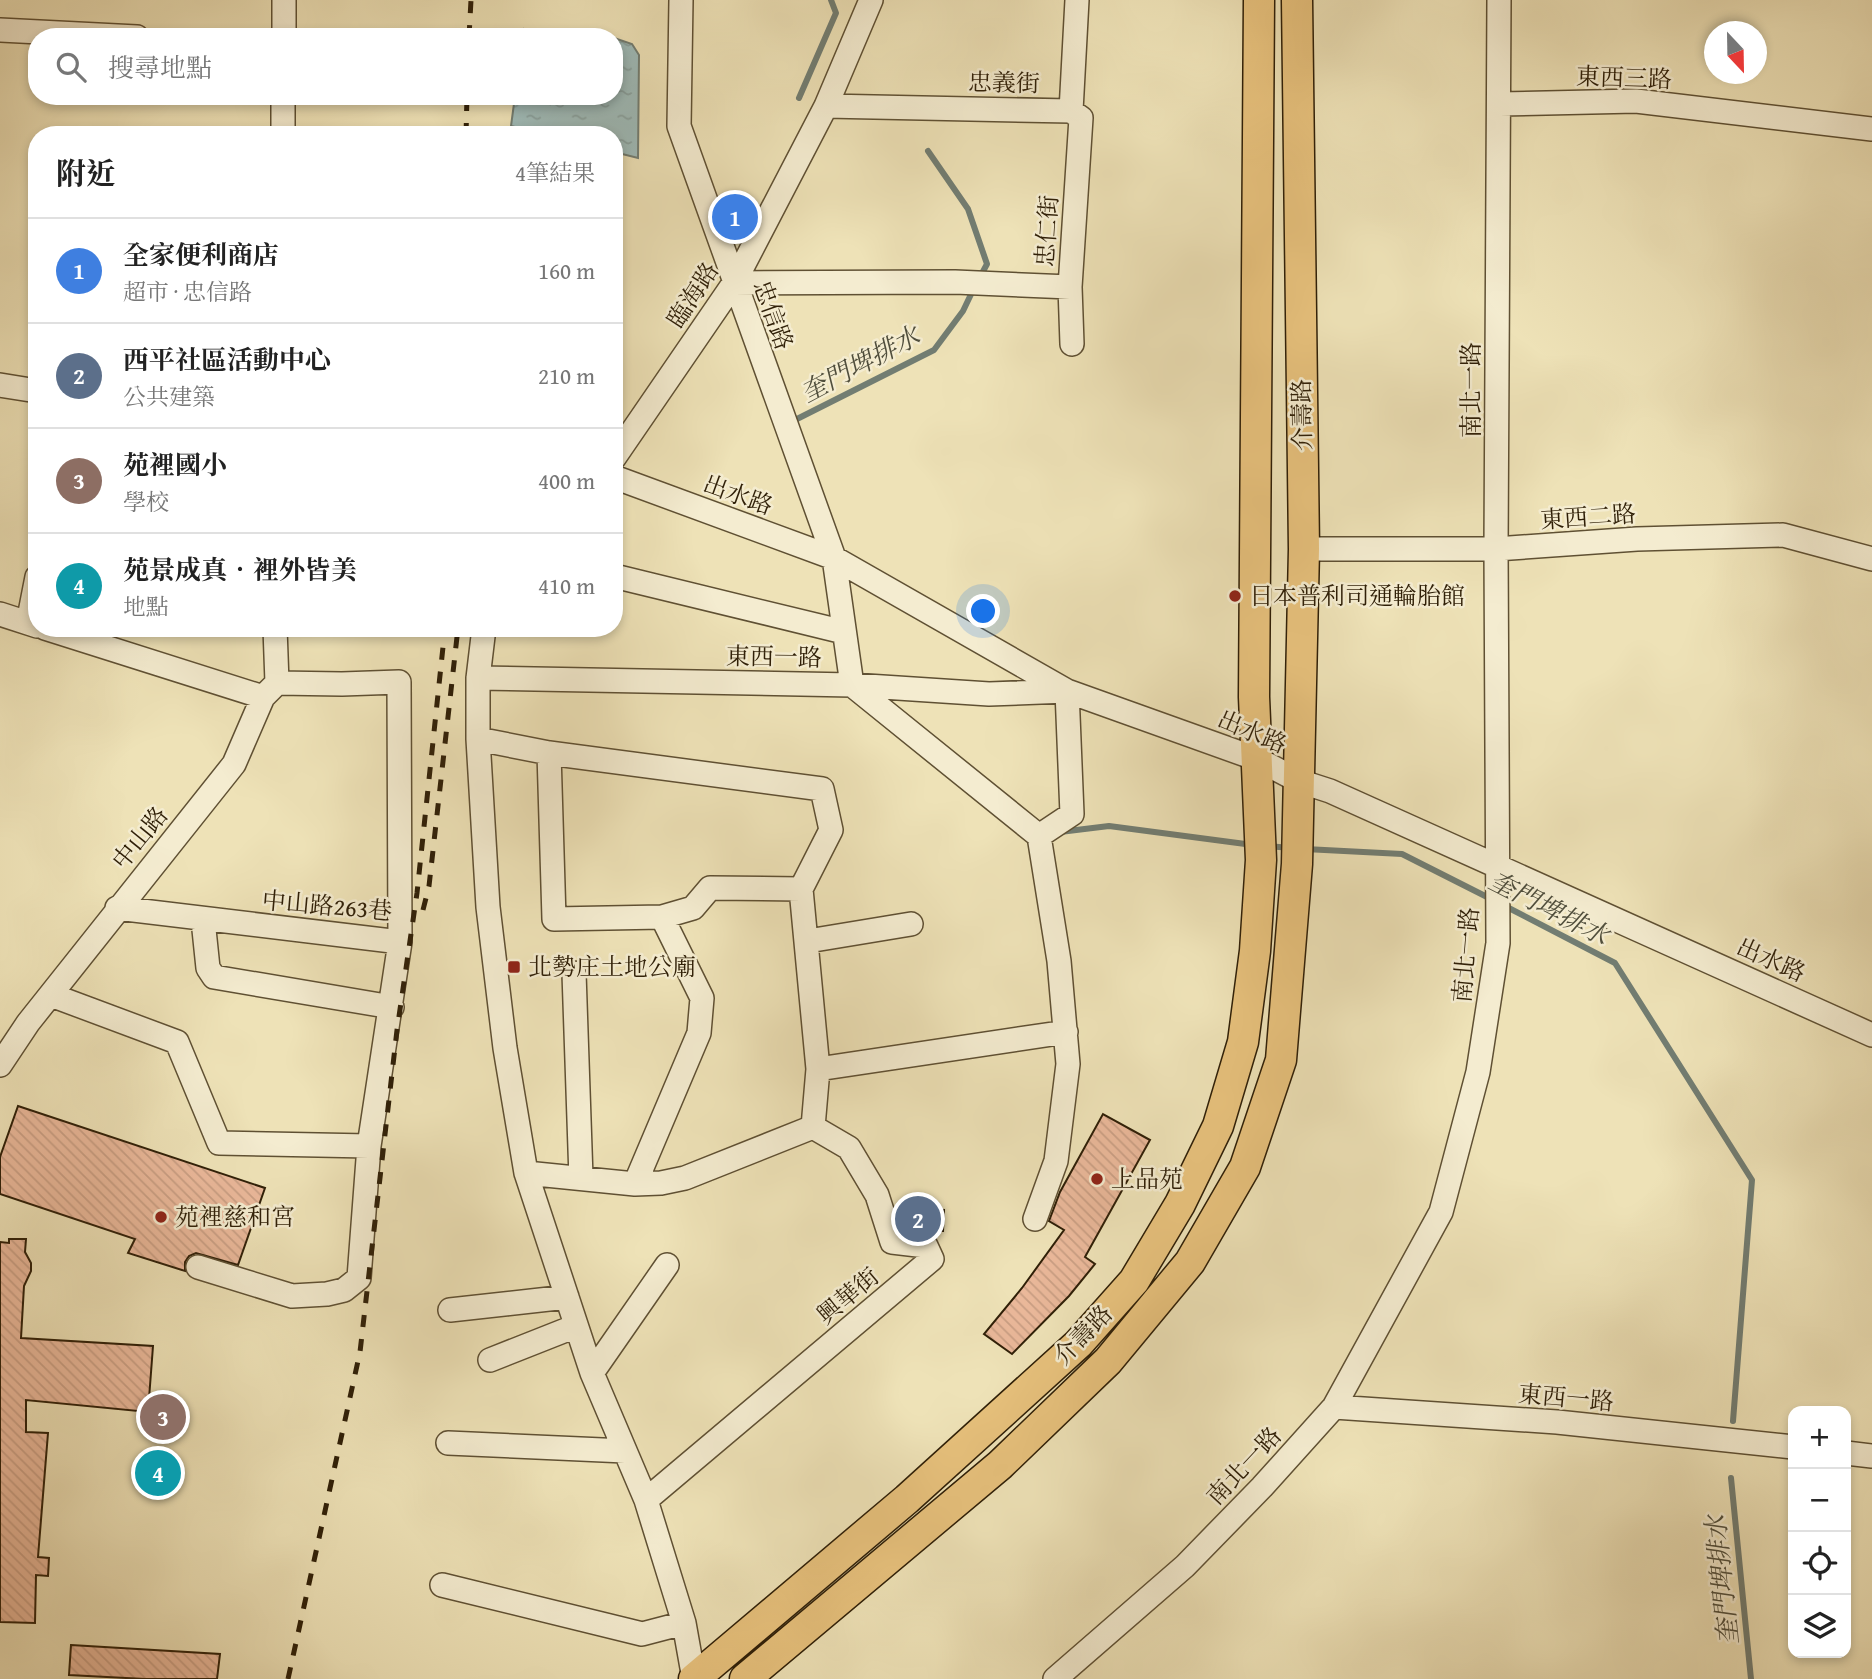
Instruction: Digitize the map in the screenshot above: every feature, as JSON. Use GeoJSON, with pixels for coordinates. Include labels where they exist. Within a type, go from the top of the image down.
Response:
{"type":"FeatureCollection","features":[{"type":"Feature","properties":{"kind":"main road","name":"介壽路"},"geometry":{"type":"LineString","coordinates":[[694,1679],[908,1499],[1078,1344],[1134,1281],[1180,1204],[1217,1126],[1243,1042],[1255,951],[1261,860],[1254,683],[1259,0]]}},
{"type":"Feature","properties":{"kind":"main road","name":"介壽路"},"geometry":{"type":"LineString","coordinates":[[745,1679],[1000,1465],[1108,1361],[1190,1262],[1245,1167],[1281,1060],[1297,864],[1304,549],[1297,0]]}},
{"type":"Feature","properties":{"kind":"street"},"geometry":{"type":"LineString","coordinates":[[284,0],[284,28]]}},
{"type":"Feature","properties":{"kind":"street","name":"忠信路"},"geometry":{"type":"LineString","coordinates":[[681,0],[679,126],[834,558],[852,685]]}},
{"type":"Feature","properties":{"kind":"street","name":"臨海路"},"geometry":{"type":"LineString","coordinates":[[623,445],[734,283],[826,106],[871,0]]}},
{"type":"Feature","properties":{"kind":"street","name":"忠義街"},"geometry":{"type":"LineString","coordinates":[[826,106],[1071,111],[1077,0]]}},
{"type":"Feature","properties":{"kind":"street","name":"南北一路"},"geometry":{"type":"LineString","coordinates":[[1055,1679],[1185,1566],[1262,1487],[1334,1407],[1441,1212],[1478,1072],[1498,943],[1496,549],[1499,0]]}},
{"type":"Feature","properties":{"kind":"street"},"geometry":{"type":"LineString","coordinates":[[0,30],[28,31]]}},
{"type":"Feature","properties":{"kind":"street","name":"東西三路"},"geometry":{"type":"LineString","coordinates":[[1500,104],[1636,101],[1872,129]]}},
{"type":"Feature","properties":{"kind":"street"},"geometry":{"type":"LineString","coordinates":[[283,105],[283,126]]}},
{"type":"Feature","properties":{"kind":"street","name":"忠仁街"},"geometry":{"type":"LineString","coordinates":[[734,283],[955,282],[1070,287],[1081,118],[1071,111]]}},
{"type":"Feature","properties":{"kind":"street"},"geometry":{"type":"LineString","coordinates":[[1070,287],[1072,344]]}},
{"type":"Feature","properties":{"kind":"street"},"geometry":{"type":"LineString","coordinates":[[0,385],[28,390]]}},
{"type":"Feature","properties":{"kind":"street","name":"出水路"},"geometry":{"type":"LineString","coordinates":[[623,480],[834,558],[1067,691],[1257,759],[1299,781],[1330,791],[1497,876],[1872,1035]]}},
{"type":"Feature","properties":{"kind":"street","name":"東西二路"},"geometry":{"type":"LineString","coordinates":[[1304,549],[1496,549],[1637,539],[1783,536],[1872,559]]}},
{"type":"Feature","properties":{"kind":"street"},"geometry":{"type":"LineString","coordinates":[[623,578],[844,632]]}},
{"type":"Feature","properties":{"kind":"street"},"geometry":{"type":"LineString","coordinates":[[0,614],[28,623]]}},
{"type":"Feature","properties":{"kind":"street"},"geometry":{"type":"LineString","coordinates":[[77,637],[270,690]]}},
{"type":"Feature","properties":{"kind":"street","name":"中山路"},"geometry":{"type":"LineString","coordinates":[[0,1063],[117,908],[234,764],[270,690],[274,637]]}},
{"type":"Feature","properties":{"kind":"street"},"geometry":{"type":"LineString","coordinates":[[483,637],[478,678],[478,739],[488,907],[505,1048],[526,1173],[592,1373],[646,1500],[684,1623],[694,1679]]}},
{"type":"Feature","properties":{"kind":"street","name":"東西一路"},"geometry":{"type":"LineString","coordinates":[[478,678],[852,685],[989,694],[1067,691]]}},
{"type":"Feature","properties":{"kind":"street","name":"中山路263巷"},"geometry":{"type":"LineString","coordinates":[[117,908],[400,942],[400,682],[270,690]]}},
{"type":"Feature","properties":{"kind":"street"},"geometry":{"type":"LineString","coordinates":[[852,685],[1039,836],[1059,961],[1068,1064],[1056,1161],[1035,1219]]}},
{"type":"Feature","properties":{"kind":"street"},"geometry":{"type":"LineString","coordinates":[[1039,836],[1072,814],[1067,691]]}},
{"type":"Feature","properties":{"kind":"street"},"geometry":{"type":"LineString","coordinates":[[478,739],[549,753],[822,789],[831,830],[801,888],[818,1069],[813,1127],[685,1178],[661,1183],[635,1184],[526,1173]]}},
{"type":"Feature","properties":{"kind":"street"},"geometry":{"type":"LineString","coordinates":[[549,753],[554,919],[662,917],[693,908],[710,888],[801,888]]}},
{"type":"Feature","properties":{"kind":"street"},"geometry":{"type":"LineString","coordinates":[[635,1184],[699,1033],[702,998],[662,917]]}},
{"type":"Feature","properties":{"kind":"street"},"geometry":{"type":"LineString","coordinates":[[203,920],[208,968],[214,977],[391,1007]]}},
{"type":"Feature","properties":{"kind":"street"},"geometry":{"type":"LineString","coordinates":[[807,941],[911,923]]}},
{"type":"Feature","properties":{"kind":"street"},"geometry":{"type":"LineString","coordinates":[[198,1266],[292,1296],[344,1290],[359,1279],[369,1146],[400,942]]}},
{"type":"Feature","properties":{"kind":"street"},"geometry":{"type":"LineString","coordinates":[[575,973],[580,1178]]}},
{"type":"Feature","properties":{"kind":"street"},"geometry":{"type":"LineString","coordinates":[[51,995],[177,1042],[219,1143],[369,1146]]}},
{"type":"Feature","properties":{"kind":"street"},"geometry":{"type":"LineString","coordinates":[[818,1069],[1066,1032]]}},
{"type":"Feature","properties":{"kind":"street","name":"興華街"},"geometry":{"type":"LineString","coordinates":[[646,1500],[932,1259],[926,1246],[892,1242],[877,1195],[849,1148],[813,1127]]}},
{"type":"Feature","properties":{"kind":"street"},"geometry":{"type":"LineString","coordinates":[[592,1373],[667,1265]]}},
{"type":"Feature","properties":{"kind":"street"},"geometry":{"type":"LineString","coordinates":[[450,1310],[567,1297]]}},
{"type":"Feature","properties":{"kind":"street"},"geometry":{"type":"LineString","coordinates":[[490,1360],[576,1326]]}},
{"type":"Feature","properties":{"kind":"street","name":"東西一路"},"geometry":{"type":"LineString","coordinates":[[1334,1407],[1557,1422],[1788,1446]]}},
{"type":"Feature","properties":{"kind":"street"},"geometry":{"type":"LineString","coordinates":[[448,1443],[625,1451]]}},
{"type":"Feature","properties":{"kind":"street"},"geometry":{"type":"LineString","coordinates":[[1851,1454],[1872,1456]]}},
{"type":"Feature","properties":{"kind":"street"},"geometry":{"type":"LineString","coordinates":[[442,1585],[642,1634],[684,1623]]}},
{"type":"Feature","properties":{"kind":"water"},"geometry":{"type":"Polygon","coordinates":[[[623,41],[632,44],[639,55],[638,158],[623,154],[623,126],[511,126],[514,105],[623,105],[623,41]]]}},
{"type":"Feature","properties":{"kind":"building","name":"苑裡慈和宮"},"geometry":{"type":"Polygon","coordinates":[[[18,1106],[265,1188],[238,1265],[196,1253],[189,1256],[185,1262],[185,1271],[128,1253],[135,1239],[0,1194],[0,1157],[18,1106]]]}},
{"type":"Feature","properties":{"kind":"building"},"geometry":{"type":"Polygon","coordinates":[[[1103,1114],[1150,1140],[1085,1257],[1095,1264],[1069,1296],[1012,1354],[984,1334],[1064,1230],[1049,1221],[1060,1192],[1103,1114]]]}},
{"type":"Feature","properties":{"kind":"building"},"geometry":{"type":"Polygon","coordinates":[[[896,1207],[944,1210],[943,1231],[902,1229],[896,1207]]]}},
{"type":"Feature","properties":{"kind":"building"},"geometry":{"type":"Polygon","coordinates":[[[9,1239],[26,1239],[25,1252],[31,1263],[31,1271],[24,1286],[21,1338],[153,1346],[148,1412],[26,1400],[26,1432],[48,1433],[38,1557],[49,1558],[48,1576],[36,1575],[35,1623],[0,1622],[0,1242],[9,1243],[9,1239]]]}},
{"type":"Feature","properties":{"kind":"building"},"geometry":{"type":"Polygon","coordinates":[[[71,1645],[220,1654],[217,1679],[69,1675],[71,1645]]]}},
{"type":"Feature","properties":{"kind":"waterway","name":"奎門埤排水"},"geometry":{"type":"LineString","coordinates":[[799,98],[836,13],[831,0]]}},
{"type":"Feature","properties":{"kind":"waterway","name":"奎門埤排水"},"geometry":{"type":"LineString","coordinates":[[928,151],[968,209],[987,264],[979,279]]}},
{"type":"Feature","properties":{"kind":"waterway","name":"奎門埤排水"},"geometry":{"type":"LineString","coordinates":[[791,422],[934,350],[963,311],[974,288]]}},
{"type":"Feature","properties":{"kind":"waterway","name":"奎門埤排水"},"geometry":{"type":"LineString","coordinates":[[1060,832],[1109,826],[1253,845]]}},
{"type":"Feature","properties":{"kind":"waterway","name":"奎門埤排水"},"geometry":{"type":"LineString","coordinates":[[1267,846],[1291,848]]}},
{"type":"Feature","properties":{"kind":"waterway","name":"奎門埤排水"},"geometry":{"type":"LineString","coordinates":[[1305,849],[1402,854],[1493,900]]}},
{"type":"Feature","properties":{"kind":"waterway","name":"奎門埤排水"},"geometry":{"type":"LineString","coordinates":[[1503,905],[1615,963],[1752,1180],[1733,1421]]}},
{"type":"Feature","properties":{"kind":"waterway","name":"奎門埤排水"},"geometry":{"type":"LineString","coordinates":[[1731,1478],[1751,1679]]}},
{"type":"Feature","properties":{"kind":"railway"},"geometry":{"type":"LineString","coordinates":[[469,28],[471,0]]}},
{"type":"Feature","properties":{"kind":"railway"},"geometry":{"type":"LineString","coordinates":[[466,126],[467,105]]}},
{"type":"Feature","properties":{"kind":"railway"},"geometry":{"type":"LineString","coordinates":[[288,1679],[360,1352],[397,1030],[417,893],[444,637]]}},
{"type":"Feature","properties":{"kind":"railway"},"geometry":{"type":"LineString","coordinates":[[423,910],[429,886],[457,637]]}},
{"type":"Feature","properties":{"kind":"place","name":"全家便利商店"},"geometry":{"type":"Point","coordinates":[735,217]}},
{"type":"Feature","properties":{"kind":"place","name":"日本普利司通輪胎館"},"geometry":{"type":"Point","coordinates":[1235,596]}},
{"type":"Feature","properties":{"kind":"place","name":"北勢庄土地公廟"},"geometry":{"type":"Point","coordinates":[514,967]}},
{"type":"Feature","properties":{"kind":"place","name":"上品苑"},"geometry":{"type":"Point","coordinates":[1097,1179]}},
{"type":"Feature","properties":{"kind":"place","name":"苑裡慈和宮"},"geometry":{"type":"Point","coordinates":[161,1217]}},
{"type":"Feature","properties":{"kind":"place","name":"西平社區活動中心"},"geometry":{"type":"Point","coordinates":[918,1219]}},
{"type":"Feature","properties":{"kind":"place","name":"苑裡國小"},"geometry":{"type":"Point","coordinates":[163,1417]}},
{"type":"Feature","properties":{"kind":"place","name":"苑景成真．裡外皆美"},"geometry":{"type":"Point","coordinates":[158,1473]}}]}
